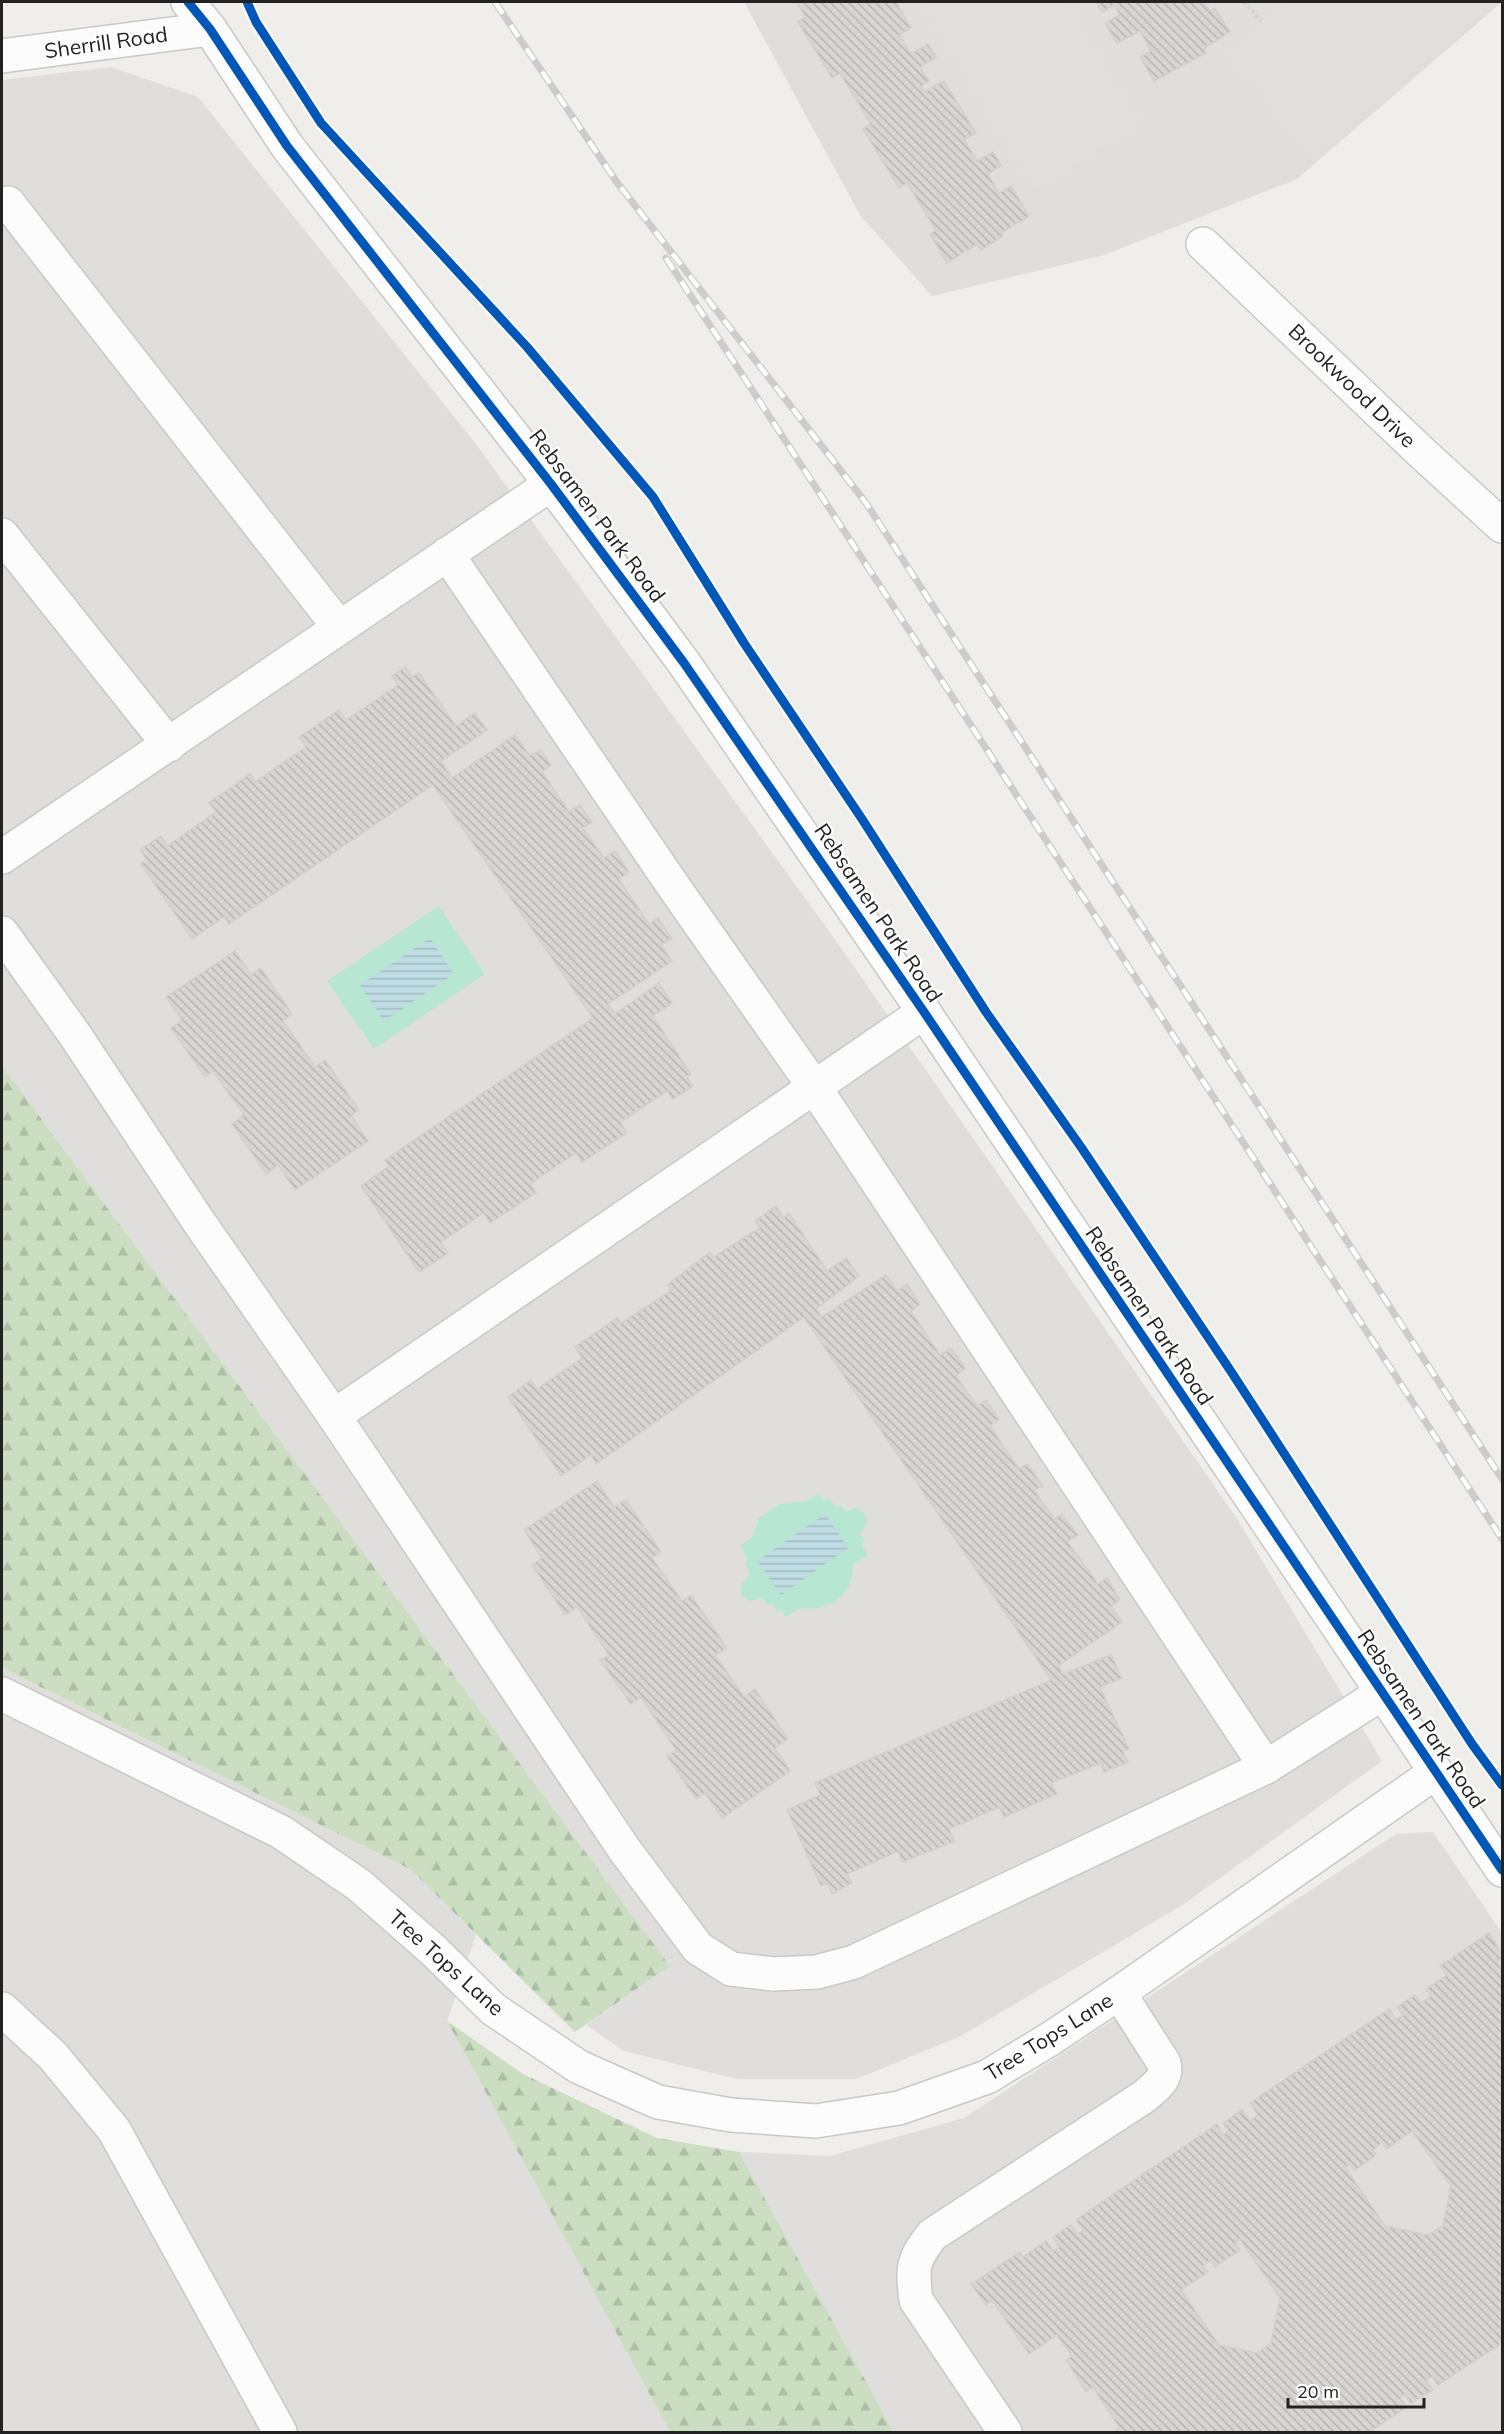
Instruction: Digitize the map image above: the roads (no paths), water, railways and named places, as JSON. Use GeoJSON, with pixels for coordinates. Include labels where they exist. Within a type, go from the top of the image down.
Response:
{"type":"FeatureCollection","features":[{"type":"Feature","properties":{"kind":"street","name":"Rebsamen Park Road"},"geometry":{"type":"LineString","coordinates":[[188,2],[210,29],[286,146],[551,483],[684,663],[924,1012],[1381,1694],[1503,1870]]}},
{"type":"Feature","properties":{"kind":"street","name":"Sherrill Road"},"geometry":{"type":"LineString","coordinates":[[2,56],[210,29]]}},
{"type":"Feature","properties":{"kind":"street"},"geometry":{"type":"LineString","coordinates":[[8,203],[339,627]]}},
{"type":"Feature","properties":{"kind":"street","name":"Brookwood Drive"},"geometry":{"type":"LineString","coordinates":[[1203,244],[1421,452],[1503,525]]}},
{"type":"Feature","properties":{"kind":"street"},"geometry":{"type":"LineString","coordinates":[[2,857],[551,483]]}},
{"type":"Feature","properties":{"kind":"street"},"geometry":{"type":"LineString","coordinates":[[2,535],[169,745]]}},
{"type":"Feature","properties":{"kind":"street"},"geometry":{"type":"LineString","coordinates":[[447,554],[676,890],[815,1088],[1266,1767]]}},
{"type":"Feature","properties":{"kind":"street"},"geometry":{"type":"LineString","coordinates":[[2,933],[75,1035],[201,1225],[334,1416],[624,1849],[698,1948],[731,1969],[772,1974],[817,1972],[854,1962],[1266,1767],[1381,1694]]}},
{"type":"Feature","properties":{"kind":"street"},"geometry":{"type":"LineString","coordinates":[[334,1416],[924,1012]]}},
{"type":"Feature","properties":{"kind":"street","name":"Tree Tops Lane"},"geometry":{"type":"LineString","coordinates":[[2,1694],[280,1832],[359,1885],[433,1950],[493,2009],[579,2067],[658,2102],[731,2115],[816,2121],[899,2108],[987,2077],[1119,1993],[1436,1772]]}},
{"type":"Feature","properties":{"kind":"street"},"geometry":{"type":"LineString","coordinates":[[1005,2433],[916,2300],[913,2274],[917,2254],[933,2235],[1145,2096],[1163,2080],[1166,2072],[1164,2063],[1119,1993]]}},
{"type":"Feature","properties":{"kind":"street"},"geometry":{"type":"LineString","coordinates":[[2,2008],[53,2056],[114,2130],[280,2433]]}},
{"type":"Feature","properties":{"kind":"water"},"geometry":{"type":"Polygon","coordinates":[[[430,938],[454,974],[384,1021],[360,985],[430,938]]]}},
{"type":"Feature","properties":{"kind":"water"},"geometry":{"type":"Polygon","coordinates":[[[825,1514],[848,1548],[781,1595],[757,1561],[825,1514]]]}},
{"type":"Feature","properties":{"kind":"railway"},"geometry":{"type":"LineString","coordinates":[[495,2],[616,181],[866,503],[1502,1479]]}},
{"type":"Feature","properties":{"kind":"railway"},"geometry":{"type":"LineString","coordinates":[[666,258],[1502,1539]]}}]}
